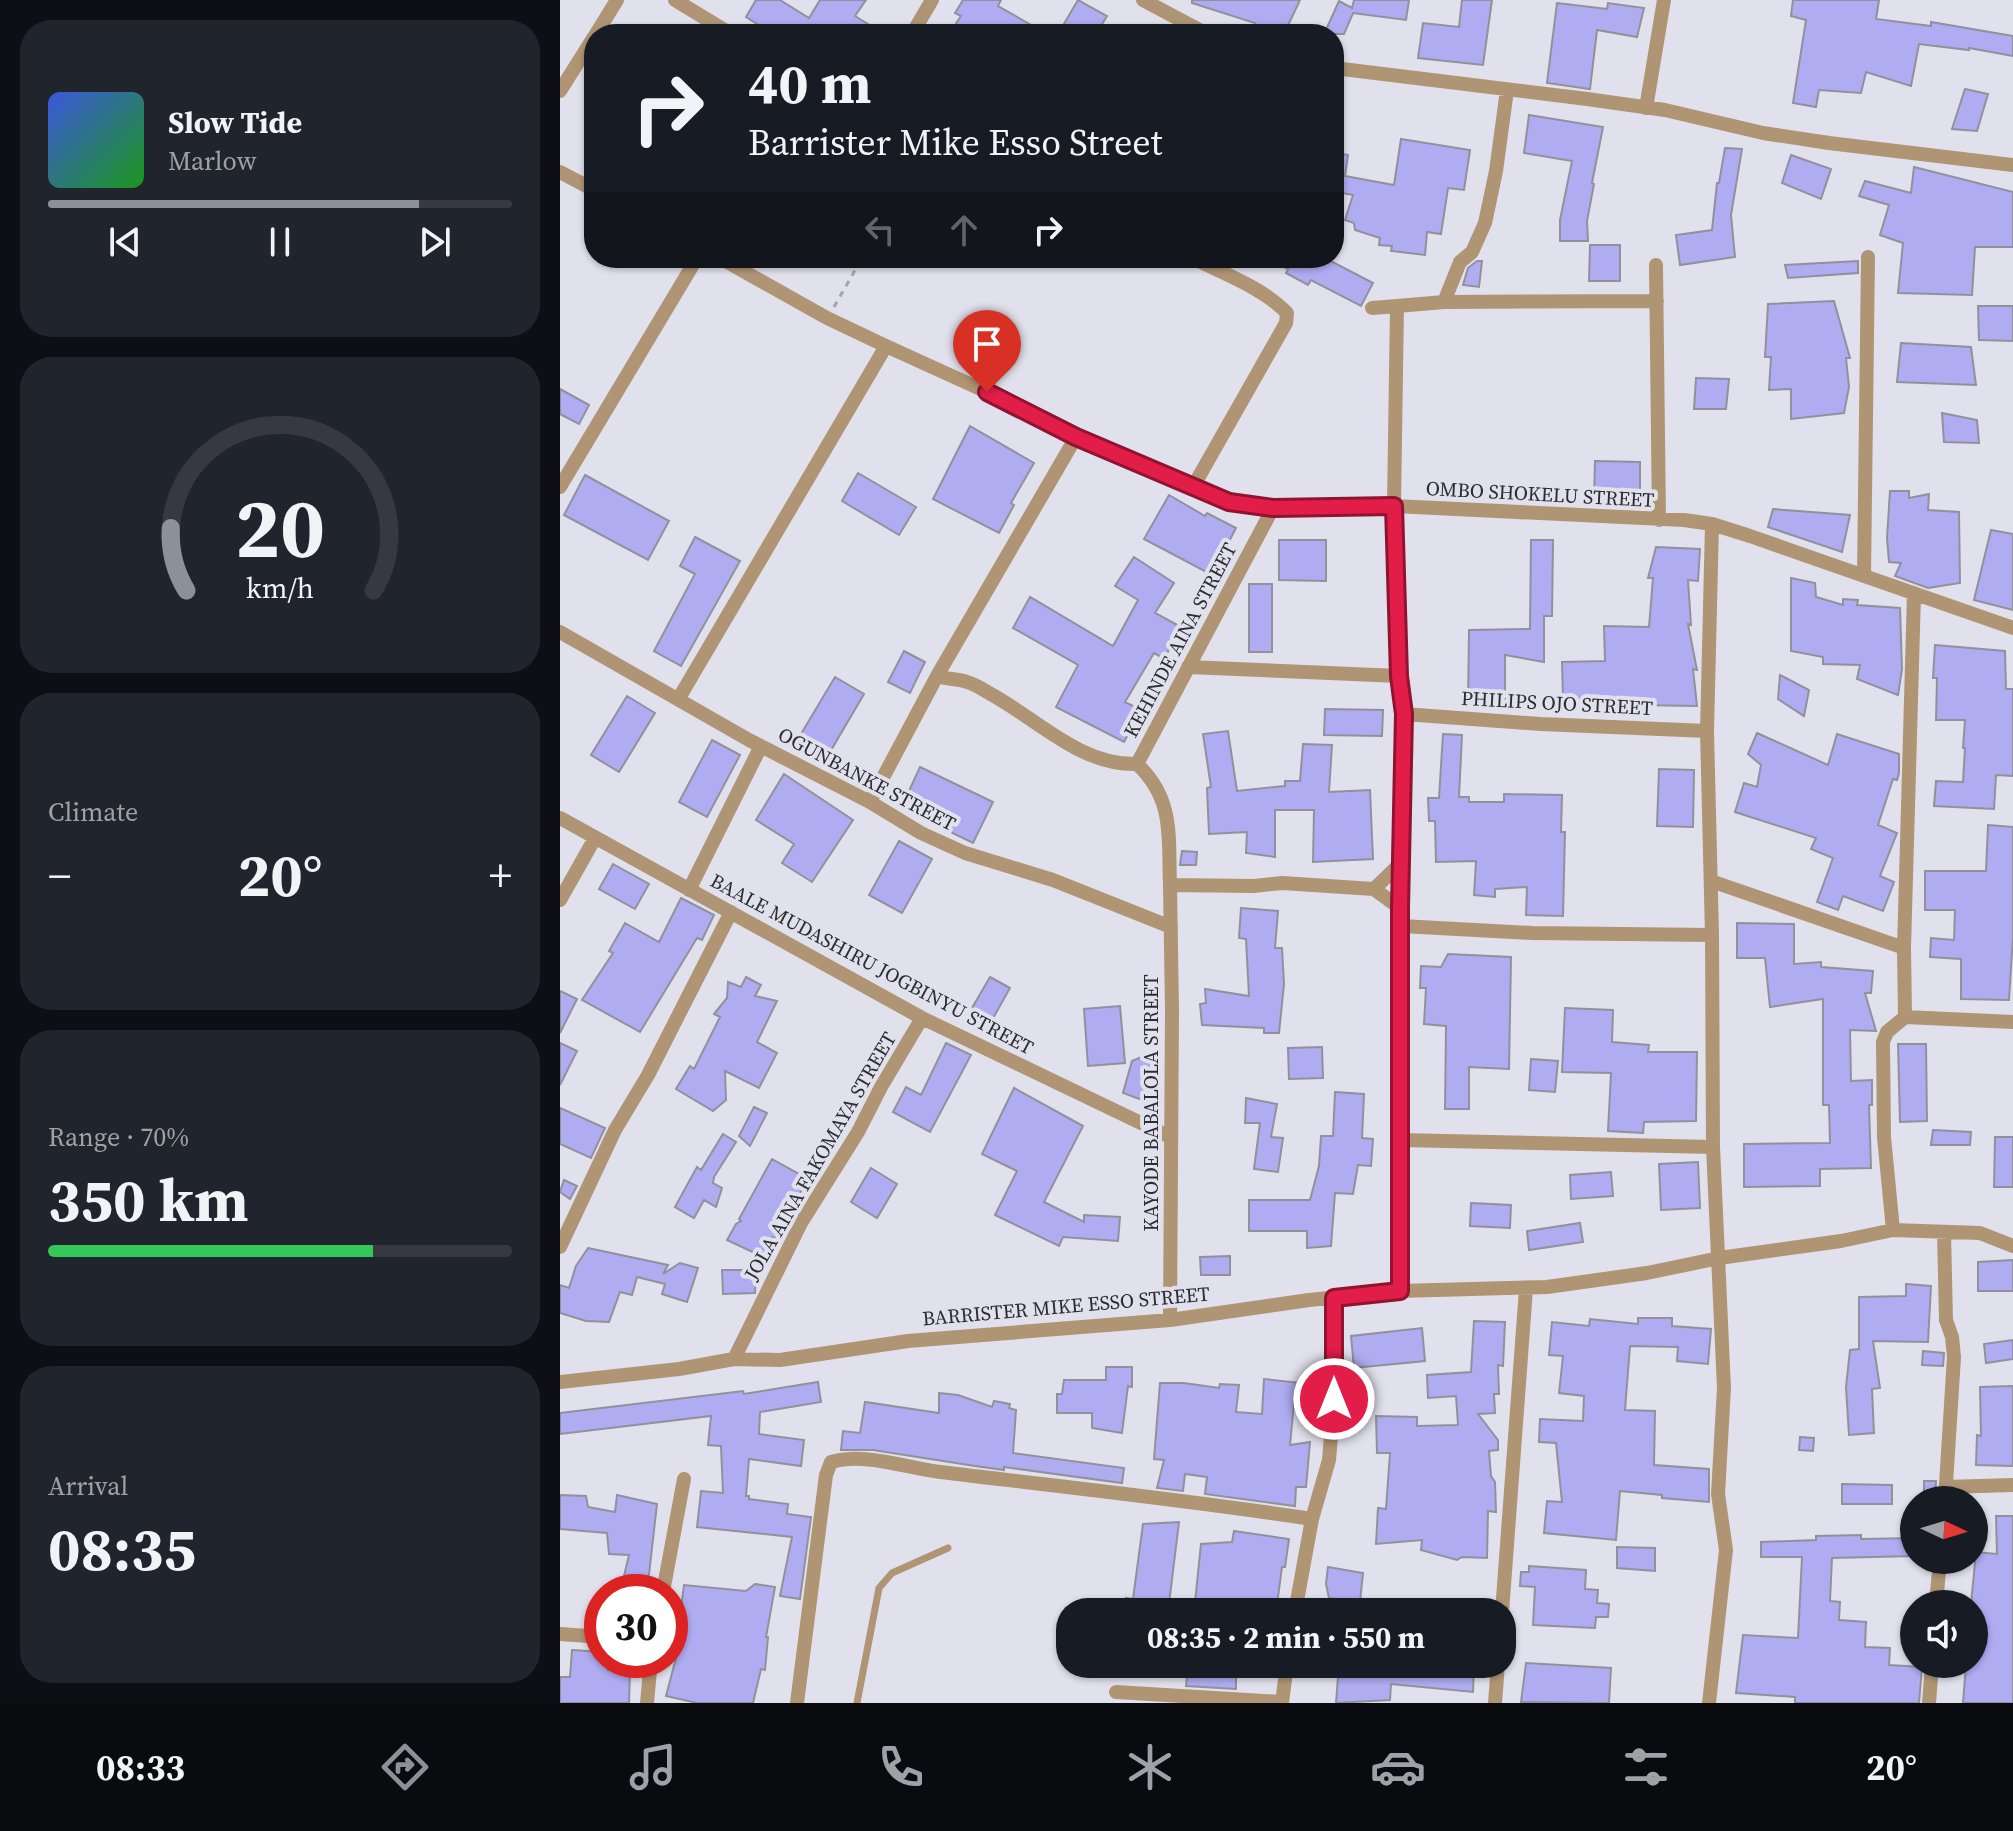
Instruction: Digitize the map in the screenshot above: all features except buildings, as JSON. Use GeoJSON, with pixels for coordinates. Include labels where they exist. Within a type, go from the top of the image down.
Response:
{"type":"FeatureCollection","features":[{"type":"Feature","properties":{"kind":"street"},"geometry":{"type":"LineString","coordinates":[[602,24],[617,0]]}},
{"type":"Feature","properties":{"kind":"street"},"geometry":{"type":"LineString","coordinates":[[675,0],[715,24]]}},
{"type":"Feature","properties":{"kind":"street"},"geometry":{"type":"LineString","coordinates":[[918,24],[932,0]]}},
{"type":"Feature","properties":{"kind":"street"},"geometry":{"type":"LineString","coordinates":[[1143,0],[1188,24]]}},
{"type":"Feature","properties":{"kind":"street"},"geometry":{"type":"LineString","coordinates":[[1646,108],[1664,0]]}},
{"type":"Feature","properties":{"kind":"street"},"geometry":{"type":"LineString","coordinates":[[560,91],[584,53]]}},
{"type":"Feature","properties":{"kind":"street"},"geometry":{"type":"LineString","coordinates":[[1344,69],[1646,108],[1816,141],[2013,165]]}},
{"type":"Feature","properties":{"kind":"street"},"geometry":{"type":"LineString","coordinates":[[1444,302],[1460,262],[1472,252],[1485,223],[1507,90]]}},
{"type":"Feature","properties":{"kind":"street"},"geometry":{"type":"LineString","coordinates":[[560,172],[584,185]]}},
{"type":"Feature","properties":{"kind":"street"},"geometry":{"type":"LineString","coordinates":[[1864,576],[1868,257]]}},
{"type":"Feature","properties":{"kind":"street"},"geometry":{"type":"LineString","coordinates":[[1656,265],[1659,520]]}},
{"type":"Feature","properties":{"kind":"street"},"geometry":{"type":"LineString","coordinates":[[560,487],[691,268]]}},
{"type":"Feature","properties":{"kind":"street","name":"OMBO SHOKELU STREET"},"geometry":{"type":"LineString","coordinates":[[738,268],[827,318],[1076,437],[1229,502],[1273,508],[1394,506],[1684,520],[1712,524],[2013,628]]}},
{"type":"Feature","properties":{"kind":"street"},"geometry":{"type":"LineString","coordinates":[[1193,487],[1286,323],[1287,313],[1267,297],[1212,268]]}},
{"type":"Feature","properties":{"kind":"street"},"geometry":{"type":"LineString","coordinates":[[1372,308],[1444,302],[1657,301]]}},
{"type":"Feature","properties":{"kind":"street"},"geometry":{"type":"LineString","coordinates":[[1397,306],[1394,506],[1399,676],[1404,714],[1400,908],[1400,1291]]}},
{"type":"Feature","properties":{"kind":"street"},"geometry":{"type":"LineString","coordinates":[[679,698],[886,346]]}},
{"type":"Feature","properties":{"kind":"street"},"geometry":{"type":"LineString","coordinates":[[870,802],[937,676],[1076,437]]}},
{"type":"Feature","properties":{"kind":"street","name":"KEHINDE AINA STREET"},"geometry":{"type":"LineString","coordinates":[[937,676],[965,681],[1019,710],[1050,733],[1103,759],[1137,764],[1273,508]]}},
{"type":"Feature","properties":{"kind":"street"},"geometry":{"type":"LineString","coordinates":[[1709,1703],[1726,1550],[1718,1494],[1724,1388],[1713,1147],[1707,731],[1712,524]]}},
{"type":"Feature","properties":{"kind":"street"},"geometry":{"type":"LineString","coordinates":[[1905,1017],[1904,948],[1914,594]]}},
{"type":"Feature","properties":{"kind":"street","name":"OGUNBANKE STREET"},"geometry":{"type":"LineString","coordinates":[[560,632],[921,833],[965,853],[1053,880],[1171,927]]}},
{"type":"Feature","properties":{"kind":"street"},"geometry":{"type":"LineString","coordinates":[[1188,667],[1399,676]]}},
{"type":"Feature","properties":{"kind":"street","name":"PHILIPS OJO STREET"},"geometry":{"type":"LineString","coordinates":[[1404,714],[1707,731]]}},
{"type":"Feature","properties":{"kind":"street"},"geometry":{"type":"LineString","coordinates":[[689,890],[761,746]]}},
{"type":"Feature","properties":{"kind":"street","name":"KAYODE BABALOLA STREET"},"geometry":{"type":"LineString","coordinates":[[1137,764],[1163,799],[1170,885],[1170,1320]]}},
{"type":"Feature","properties":{"kind":"street","name":"BAALE MUDASHIRU JOGBINYU STREET"},"geometry":{"type":"LineString","coordinates":[[560,818],[922,1018],[1170,1137]]}},
{"type":"Feature","properties":{"kind":"street"},"geometry":{"type":"LineString","coordinates":[[560,900],[595,838]]}},
{"type":"Feature","properties":{"kind":"street"},"geometry":{"type":"LineString","coordinates":[[1374,889],[1401,863]]}},
{"type":"Feature","properties":{"kind":"street"},"geometry":{"type":"LineString","coordinates":[[1711,881],[1904,948]]}},
{"type":"Feature","properties":{"kind":"street"},"geometry":{"type":"LineString","coordinates":[[1170,885],[1294,883],[1374,889],[1400,908]]}},
{"type":"Feature","properties":{"kind":"street"},"geometry":{"type":"LineString","coordinates":[[560,1247],[615,1130],[648,1075],[731,912]]}},
{"type":"Feature","properties":{"kind":"street"},"geometry":{"type":"LineString","coordinates":[[1401,926],[1532,933],[1712,935]]}},
{"type":"Feature","properties":{"kind":"street"},"geometry":{"type":"LineString","coordinates":[[1893,1230],[1884,1137],[1883,1042],[1887,1032],[1905,1017],[2013,1022]]}},
{"type":"Feature","properties":{"kind":"street","name":"JOLA AINA FAKOMAYA STREET"},"geometry":{"type":"LineString","coordinates":[[734,1359],[801,1223],[858,1132],[922,1018]]}},
{"type":"Feature","properties":{"kind":"street"},"geometry":{"type":"LineString","coordinates":[[1400,1140],[1713,1147]]}},
{"type":"Feature","properties":{"kind":"street","name":"BARRISTER MIKE ESSO STREET"},"geometry":{"type":"LineString","coordinates":[[560,1382],[679,1369],[734,1359],[780,1360],[908,1341],[1170,1320],[1309,1300],[1400,1291],[1526,1289],[1647,1273],[1893,1230],[1980,1233],[2013,1246]]}},
{"type":"Feature","properties":{"kind":"street"},"geometry":{"type":"LineString","coordinates":[[1944,1232],[1946,1320],[1954,1357],[1946,1486]]}},
{"type":"Feature","properties":{"kind":"street"},"geometry":{"type":"LineString","coordinates":[[1503,1598],[1526,1289]]}},
{"type":"Feature","properties":{"kind":"street"},"geometry":{"type":"LineString","coordinates":[[1298,1598],[1312,1519],[1329,1460],[1334,1399],[1334,1298]]}},
{"type":"Feature","properties":{"kind":"street"},"geometry":{"type":"LineString","coordinates":[[797,1703],[826,1475],[831,1462],[841,1459],[867,1460],[916,1470],[1098,1490],[1312,1519]]}},
{"type":"Feature","properties":{"kind":"street"},"geometry":{"type":"LineString","coordinates":[[666,1574],[684,1479]]}},
{"type":"Feature","properties":{"kind":"street"},"geometry":{"type":"LineString","coordinates":[[1988,1488],[2013,1485]]}},
{"type":"Feature","properties":{"kind":"street"},"geometry":{"type":"LineString","coordinates":[[560,1634],[584,1636]]}},
{"type":"Feature","properties":{"kind":"street"},"geometry":{"type":"LineString","coordinates":[[647,1703],[649,1678]]}},
{"type":"Feature","properties":{"kind":"street"},"geometry":{"type":"LineString","coordinates":[[1116,1692],[1282,1703],[1285,1678]]}},
{"type":"Feature","properties":{"kind":"street"},"geometry":{"type":"LineString","coordinates":[[1495,1703],[1497,1678]]}},
{"type":"Feature","properties":{"kind":"street"},"geometry":{"type":"LineString","coordinates":[[1929,1703],[1931,1678]]}},
{"type":"Feature","properties":{"kind":"lane"},"geometry":{"type":"LineString","coordinates":[[857,1703],[879,1588],[892,1573],[948,1548]]}},
{"type":"Feature","properties":{"kind":"path"},"geometry":{"type":"LineString","coordinates":[[827,318],[856,268]]}},
{"type":"Feature","properties":{"kind":"route"},"geometry":{"type":"LineString","coordinates":[[987,392],[1076,437],[1229,502],[1273,508],[1394,506],[1399,676],[1404,714],[1400,908],[1400,1291],[1334,1298],[1334,1399]]}}]}
